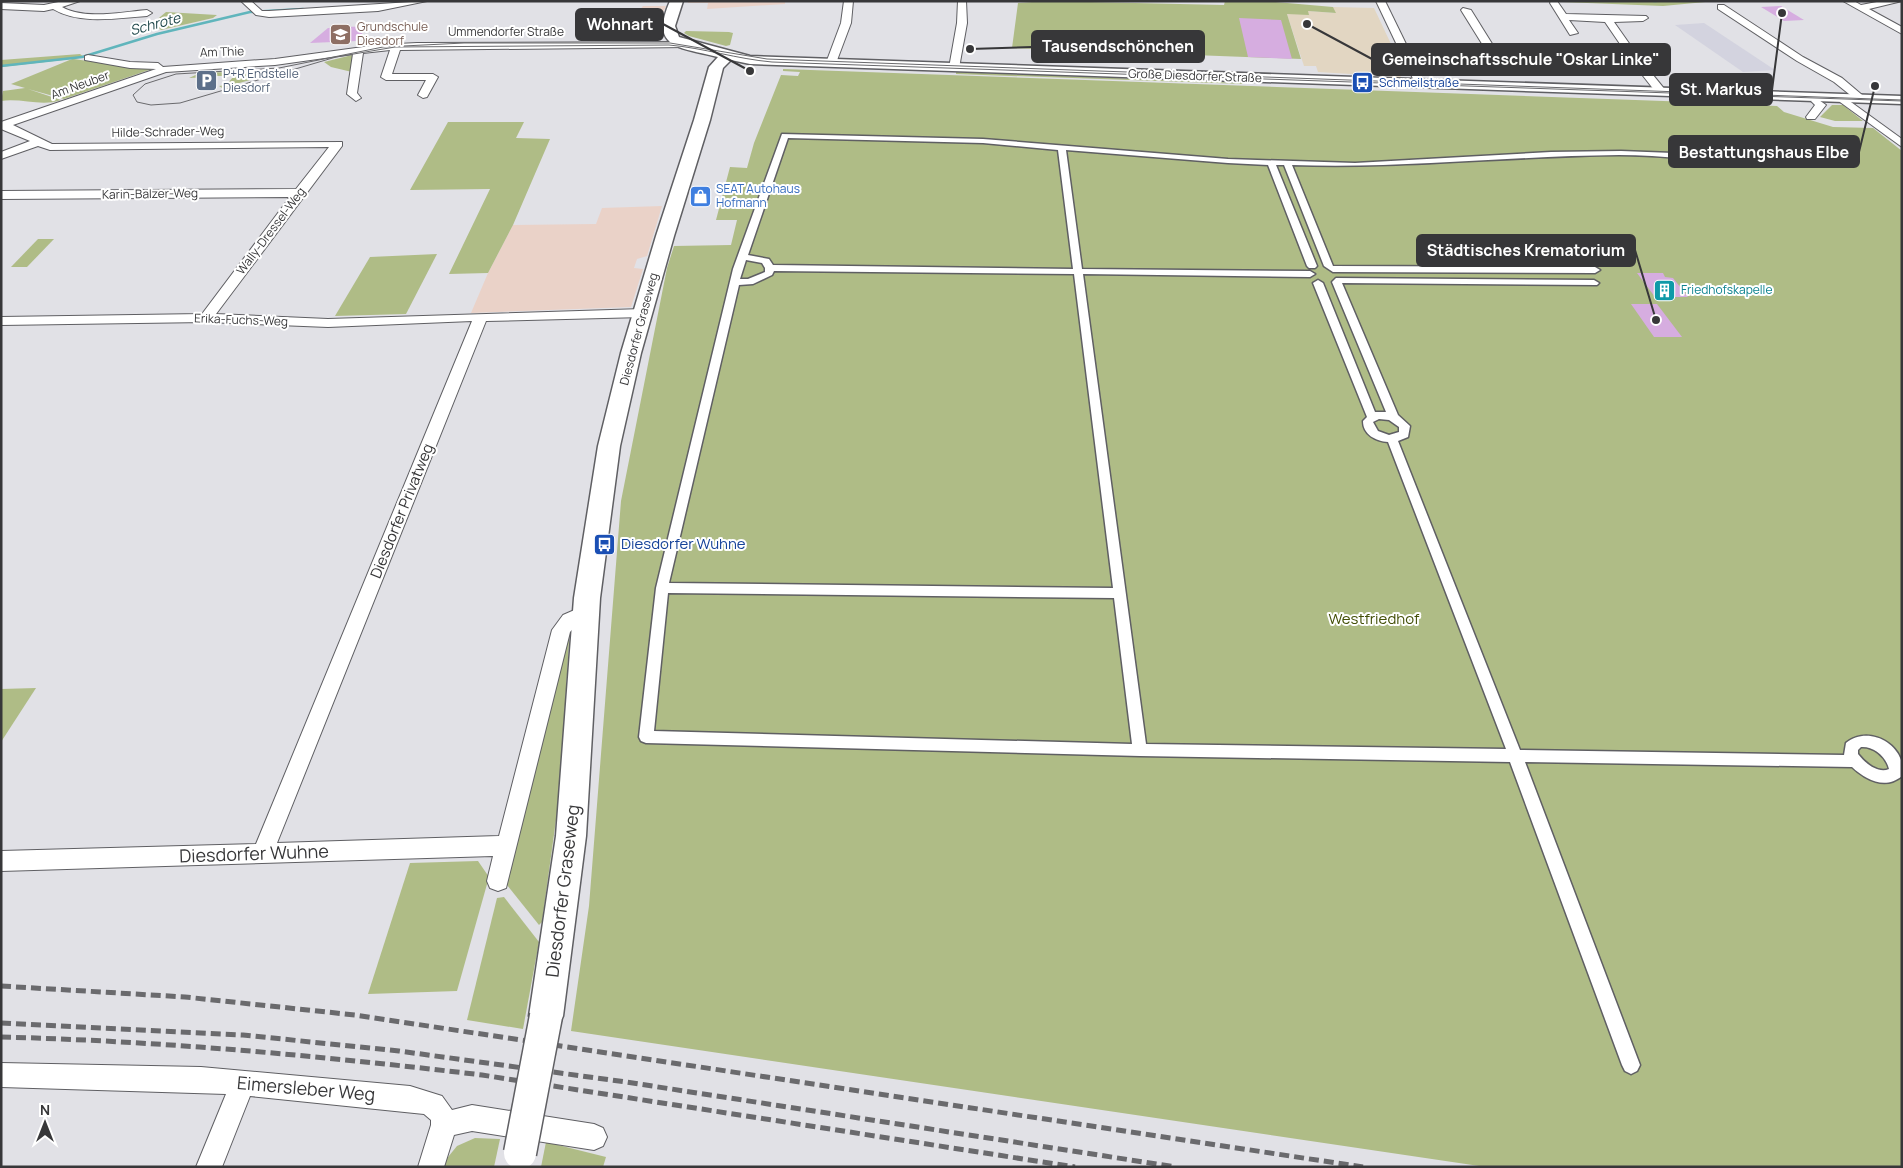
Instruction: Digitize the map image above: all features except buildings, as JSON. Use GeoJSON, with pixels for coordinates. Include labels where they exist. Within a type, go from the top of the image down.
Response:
{"type":"FeatureCollection","features":[{"type":"Feature","properties":{"kind":"main road"},"geometry":{"type":"LineString","coordinates":[[677,1],[668,32],[676,41],[685,45]]}},
{"type":"Feature","properties":{"kind":"main road","name":"Große Diesdorfer Straße"},"geometry":{"type":"LineString","coordinates":[[685,45],[727,56],[753,60],[1421,85],[1508,78],[1676,96],[1902,100]]}},
{"type":"Feature","properties":{"kind":"main road","name":"Diesdorfer Graseweg"},"geometry":{"type":"LineString","coordinates":[[519,1160],[546,1016],[572,827],[586,612],[594,538],[609,446],[643,313],[716,67],[727,56]]}},
{"type":"Feature","properties":{"kind":"street"},"geometry":{"type":"LineString","coordinates":[[1,6],[33,8],[55,6],[76,1]]}},
{"type":"Feature","properties":{"kind":"street"},"geometry":{"type":"LineString","coordinates":[[252,8],[282,14],[378,8],[422,1]]}},
{"type":"Feature","properties":{"kind":"street"},"geometry":{"type":"LineString","coordinates":[[831,63],[849,13],[849,1]]}},
{"type":"Feature","properties":{"kind":"street"},"geometry":{"type":"LineString","coordinates":[[954,68],[962,23],[962,1]]}},
{"type":"Feature","properties":{"kind":"street"},"geometry":{"type":"LineString","coordinates":[[1380,1],[1421,85]]}},
{"type":"Feature","properties":{"kind":"street"},"geometry":{"type":"LineString","coordinates":[[1846,1],[1902,30]]}},
{"type":"Feature","properties":{"kind":"street"},"geometry":{"type":"LineString","coordinates":[[1860,8],[1898,1]]}},
{"type":"Feature","properties":{"kind":"street"},"geometry":{"type":"LineString","coordinates":[[1554,3],[1573,33]]}},
{"type":"Feature","properties":{"kind":"street"},"geometry":{"type":"LineString","coordinates":[[55,6],[62,11],[86,15],[147,13]]}},
{"type":"Feature","properties":{"kind":"street"},"geometry":{"type":"LineString","coordinates":[[1721,7],[1800,59],[1838,80],[1862,100]]}},
{"type":"Feature","properties":{"kind":"street"},"geometry":{"type":"LineString","coordinates":[[1466,10],[1508,78]]}},
{"type":"Feature","properties":{"kind":"street"},"geometry":{"type":"LineString","coordinates":[[1562,17],[1643,18]]}},
{"type":"Feature","properties":{"kind":"street"},"geometry":{"type":"LineString","coordinates":[[1608,19],[1636,61],[1662,94]]}},
{"type":"Feature","properties":{"kind":"street","name":"Ummendorfer Straße"},"geometry":{"type":"LineString","coordinates":[[358,51],[396,47],[472,44],[685,45]]}},
{"type":"Feature","properties":{"kind":"street"},"geometry":{"type":"LineString","coordinates":[[396,47],[386,77],[433,77],[423,95]]}},
{"type":"Feature","properties":{"kind":"street"},"geometry":{"type":"LineString","coordinates":[[356,98],[352,94],[358,51]]}},
{"type":"Feature","properties":{"kind":"street","name":"Am Thie"},"geometry":{"type":"LineString","coordinates":[[88,58],[130,65],[164,66],[168,69],[269,63],[358,51]]}},
{"type":"Feature","properties":{"kind":"street","name":"Am Neuber"},"geometry":{"type":"LineString","coordinates":[[2,126],[147,74],[168,69]]}},
{"type":"Feature","properties":{"kind":"street"},"geometry":{"type":"LineString","coordinates":[[1812,117],[1821,105],[1820,100]]}},
{"type":"Feature","properties":{"kind":"street"},"geometry":{"type":"LineString","coordinates":[[1844,100],[1902,144]]}},
{"type":"Feature","properties":{"kind":"street","name":"Hilde-Schrader-Weg"},"geometry":{"type":"LineString","coordinates":[[2,126],[50,148],[338,144]]}},
{"type":"Feature","properties":{"kind":"street"},"geometry":{"type":"LineString","coordinates":[[1751,164],[1673,155],[1621,153],[1551,154],[1355,165],[1228,161],[983,141],[784,136],[753,221],[735,282],[662,588],[646,737],[1140,750],[1515,754],[1855,761]]}},
{"type":"Feature","properties":{"kind":"street"},"geometry":{"type":"LineString","coordinates":[[1,156],[38,142]]}},
{"type":"Feature","properties":{"kind":"street","name":"Wally-Dressel-Weg"},"geometry":{"type":"LineString","coordinates":[[206,318],[338,144]]}},
{"type":"Feature","properties":{"kind":"street"},"geometry":{"type":"LineString","coordinates":[[1062,148],[1140,750]]}},
{"type":"Feature","properties":{"kind":"street"},"geometry":{"type":"LineString","coordinates":[[1271,162],[1311,270],[1318,282],[1372,417]]}},
{"type":"Feature","properties":{"kind":"street"},"geometry":{"type":"LineString","coordinates":[[1287,162],[1331,267],[1339,274],[1338,281],[1393,417]]}},
{"type":"Feature","properties":{"kind":"street","name":"Karin-Balzer-Weg"},"geometry":{"type":"LineString","coordinates":[[1,195],[299,193]]}},
{"type":"Feature","properties":{"kind":"street"},"geometry":{"type":"LineString","coordinates":[[735,282],[750,282],[769,274],[770,268],[766,261],[742,257]]}},
{"type":"Feature","properties":{"kind":"street"},"geometry":{"type":"LineString","coordinates":[[770,268],[1079,271],[1311,270],[1331,267],[1595,270]]}},
{"type":"Feature","properties":{"kind":"street"},"geometry":{"type":"LineString","coordinates":[[1318,282],[1330,285],[1338,281],[1594,283]]}},
{"type":"Feature","properties":{"kind":"street"},"geometry":{"type":"LineString","coordinates":[[481,317],[643,313]]}},
{"type":"Feature","properties":{"kind":"street","name":"Erika-Fuchs-Weg"},"geometry":{"type":"LineString","coordinates":[[1,320],[206,318],[328,323],[481,317]]}},
{"type":"Feature","properties":{"kind":"street","name":"Diesdorfer Privatweg"},"geometry":{"type":"LineString","coordinates":[[262,854],[481,317]]}},
{"type":"Feature","properties":{"kind":"street"},"geometry":{"type":"LineString","coordinates":[[1383,415],[1393,417],[1403,423],[1406,430],[1403,436],[1392,439],[1381,437],[1370,429],[1368,421],[1372,417],[1383,415]]}},
{"type":"Feature","properties":{"kind":"street"},"geometry":{"type":"LineString","coordinates":[[1392,439],[1515,754],[1632,1065]]}},
{"type":"Feature","properties":{"kind":"street"},"geometry":{"type":"LineString","coordinates":[[662,588],[1119,593]]}},
{"type":"Feature","properties":{"kind":"street"},"geometry":{"type":"LineString","coordinates":[[498,881],[561,630],[569,620],[586,612]]}},
{"type":"Feature","properties":{"kind":"street"},"geometry":{"type":"LineString","coordinates":[[1884,749],[1897,764],[1897,771],[1894,774],[1878,775],[1862,768],[1855,761],[1851,747],[1854,743],[1868,742],[1884,749],[1902,749]]}},
{"type":"Feature","properties":{"kind":"street","name":"Diesdorfer Wuhne"},"geometry":{"type":"LineString","coordinates":[[1,862],[506,846]]}},
{"type":"Feature","properties":{"kind":"street","name":"Eimersleber Weg"},"geometry":{"type":"LineString","coordinates":[[1,1075],[158,1078],[243,1083],[424,1101],[439,1109],[444,1125]]}},
{"type":"Feature","properties":{"kind":"street"},"geometry":{"type":"LineString","coordinates":[[209,1167],[243,1083]]}},
{"type":"Feature","properties":{"kind":"street"},"geometry":{"type":"LineString","coordinates":[[431,1167],[444,1125],[472,1118],[594,1137]]}},
{"type":"Feature","properties":{"kind":"shaded area"},"geometry":{"type":"Polygon","coordinates":[[[688,1],[785,1],[785,4],[707,9],[708,3],[688,3],[688,1]]]}},
{"type":"Feature","properties":{"kind":"shaded area"},"geometry":{"type":"Polygon","coordinates":[[[643,6],[666,6],[651,39],[621,39],[633,19],[643,6]]]}},
{"type":"Feature","properties":{"kind":"shaded area"},"geometry":{"type":"Polygon","coordinates":[[[1333,7],[1374,8],[1399,61],[1393,62],[1401,77],[1318,72],[1316,66],[1304,66],[1287,14],[1308,14],[1308,11],[1335,13],[1333,7]]]}},
{"type":"Feature","properties":{"kind":"shaded area"},"geometry":{"type":"Polygon","coordinates":[[[1704,23],[1775,70],[1743,72],[1675,25],[1704,23]]]}},
{"type":"Feature","properties":{"kind":"shaded area"},"geometry":{"type":"Polygon","coordinates":[[[662,206],[647,256],[637,259],[634,268],[643,269],[631,307],[471,313],[488,273],[513,225],[596,224],[602,208],[662,206]]]}},
{"type":"Feature","properties":{"kind":"green space"},"geometry":{"type":"Polygon","coordinates":[[[1046,1],[1224,5],[1225,1],[1263,1],[1333,7],[1336,13],[1308,11],[1309,15],[1287,14],[1301,59],[1012,48],[1018,3],[1046,1]]]}},
{"type":"Feature","properties":{"kind":"green space"},"geometry":{"type":"Polygon","coordinates":[[[1537,1],[1716,1],[1663,6],[1537,1]]]}},
{"type":"Feature","properties":{"kind":"green space"},"geometry":{"type":"Polygon","coordinates":[[[166,12],[217,15],[213,18],[161,30],[153,23],[166,12]]]}},
{"type":"Feature","properties":{"kind":"green space"},"geometry":{"type":"Polygon","coordinates":[[[686,31],[733,33],[730,45],[726,46],[689,36],[684,33],[686,31]]]}},
{"type":"Feature","properties":{"kind":"green space"},"geometry":{"type":"Polygon","coordinates":[[[80,54],[84,57],[74,59],[121,66],[155,68],[64,99],[28,89],[61,100],[54,102],[1,101],[3,91],[25,88],[11,84],[72,59],[1,67],[1,60],[80,54]]]}},
{"type":"Feature","properties":{"kind":"green space"},"geometry":{"type":"Polygon","coordinates":[[[352,55],[352,72],[331,67],[324,62],[352,55]]]}},
{"type":"Feature","properties":{"kind":"green space","name":"Westfriedhof"},"geometry":{"type":"Polygon","coordinates":[[[783,69],[1719,103],[1724,106],[1724,104],[1777,106],[1784,112],[1833,127],[1873,128],[1902,151],[1902,1167],[1486,1167],[571,1031],[589,906],[621,501],[667,268],[674,246],[731,245],[737,220],[716,220],[730,167],[747,168],[754,143],[781,75],[798,76],[800,72],[783,71],[783,69]]]}},
{"type":"Feature","properties":{"kind":"green space"},"geometry":{"type":"Polygon","coordinates":[[[285,70],[222,88],[219,86],[226,85],[234,76],[216,76],[208,79],[210,77],[189,78],[200,73],[285,70]]]}},
{"type":"Feature","properties":{"kind":"green space"},"geometry":{"type":"Polygon","coordinates":[[[956,72],[1242,83],[1243,84],[956,74],[956,72]]]}},
{"type":"Feature","properties":{"kind":"green space"},"geometry":{"type":"Polygon","coordinates":[[[1832,105],[1843,105],[1863,121],[1835,121],[1820,117],[1832,105]]]}},
{"type":"Feature","properties":{"kind":"green space"},"geometry":{"type":"Polygon","coordinates":[[[448,122],[524,122],[516,138],[550,139],[513,225],[488,273],[449,274],[490,189],[410,190],[448,122]]]}},
{"type":"Feature","properties":{"kind":"green space"},"geometry":{"type":"Polygon","coordinates":[[[38,239],[54,239],[27,267],[11,267],[38,239]]]}},
{"type":"Feature","properties":{"kind":"green space"},"geometry":{"type":"Polygon","coordinates":[[[437,254],[406,314],[335,316],[370,257],[437,254]]]}},
{"type":"Feature","properties":{"kind":"green space"},"geometry":{"type":"Polygon","coordinates":[[[570,627],[559,798],[542,922],[539,925],[507,885],[570,627]]]}},
{"type":"Feature","properties":{"kind":"green space"},"geometry":{"type":"Polygon","coordinates":[[[36,688],[1,742],[1,689],[36,688]]]}},
{"type":"Feature","properties":{"kind":"green space"},"geometry":{"type":"Polygon","coordinates":[[[478,861],[489,877],[457,991],[368,994],[410,863],[478,861]]]}},
{"type":"Feature","properties":{"kind":"green space"},"geometry":{"type":"Polygon","coordinates":[[[504,897],[539,942],[523,1029],[467,1020],[497,898],[504,897]]]}},
{"type":"Feature","properties":{"kind":"green space"},"geometry":{"type":"Polygon","coordinates":[[[475,1138],[500,1139],[494,1167],[440,1167],[457,1146],[475,1138]]]}},
{"type":"Feature","properties":{"kind":"green space"},"geometry":{"type":"Polygon","coordinates":[[[546,1142],[606,1157],[603,1167],[541,1167],[546,1142]]]}},
{"type":"Feature","properties":{"kind":"waterway","name":"Schrote"},"geometry":{"type":"LineString","coordinates":[[391,4],[406,1]]}},
{"type":"Feature","properties":{"kind":"waterway","name":"Schrote"},"geometry":{"type":"LineString","coordinates":[[1,66],[82,57],[157,34],[250,12],[303,9]]}},
{"type":"Feature","properties":{"kind":"tram line"},"geometry":{"type":"LineString","coordinates":[[1902,100],[767,59],[670,43],[464,43],[383,47],[279,68],[176,74],[145,84],[133,95],[137,102],[151,105],[180,103],[336,57],[395,47],[669,45],[772,62],[1902,101]]}},
{"type":"Feature","properties":{"kind":"railway"},"geometry":{"type":"LineString","coordinates":[[1,986],[185,997],[355,1015],[1363,1167]]}},
{"type":"Feature","properties":{"kind":"railway"},"geometry":{"type":"LineString","coordinates":[[1,1023],[243,1035],[399,1051],[626,1082],[1176,1167]]}},
{"type":"Feature","properties":{"kind":"railway"},"geometry":{"type":"LineString","coordinates":[[1,1037],[122,1042],[242,1050],[482,1075],[1075,1167]]}},
{"type":"Feature","properties":{"kind":"place","name":"St. Markus"},"geometry":{"type":"Point","coordinates":[1782,13]}},
{"type":"Feature","properties":{"kind":"place","name":"Gemeinschaftsschule \"Oskar Linke\""},"geometry":{"type":"Point","coordinates":[1307,24]}},
{"type":"Feature","properties":{"kind":"place","name":"Grundschule Diesdorf"},"geometry":{"type":"Point","coordinates":[341,34]}},
{"type":"Feature","properties":{"kind":"place","name":"Tausendschönchen"},"geometry":{"type":"Point","coordinates":[970,49]}},
{"type":"Feature","properties":{"kind":"place","name":"Wohnart"},"geometry":{"type":"Point","coordinates":[750,71]}},
{"type":"Feature","properties":{"kind":"place","name":"P+R Endstelle Diesdorf"},"geometry":{"type":"Point","coordinates":[207,81]}},
{"type":"Feature","properties":{"kind":"place","name":"Schmeilstraße"},"geometry":{"type":"Point","coordinates":[1363,83]}},
{"type":"Feature","properties":{"kind":"place","name":"Bestattungshaus Elbe"},"geometry":{"type":"Point","coordinates":[1875,86]}},
{"type":"Feature","properties":{"kind":"place","name":"SEAT Autohaus Hofmann"},"geometry":{"type":"Point","coordinates":[700,196]}},
{"type":"Feature","properties":{"kind":"place","name":"Friedhofskapelle"},"geometry":{"type":"Point","coordinates":[1665,290]}},
{"type":"Feature","properties":{"kind":"place","name":"Städtisches Krematorium"},"geometry":{"type":"Point","coordinates":[1656,320]}},
{"type":"Feature","properties":{"kind":"place","name":"Diesdorfer Wuhne"},"geometry":{"type":"Point","coordinates":[605,544]}}]}
